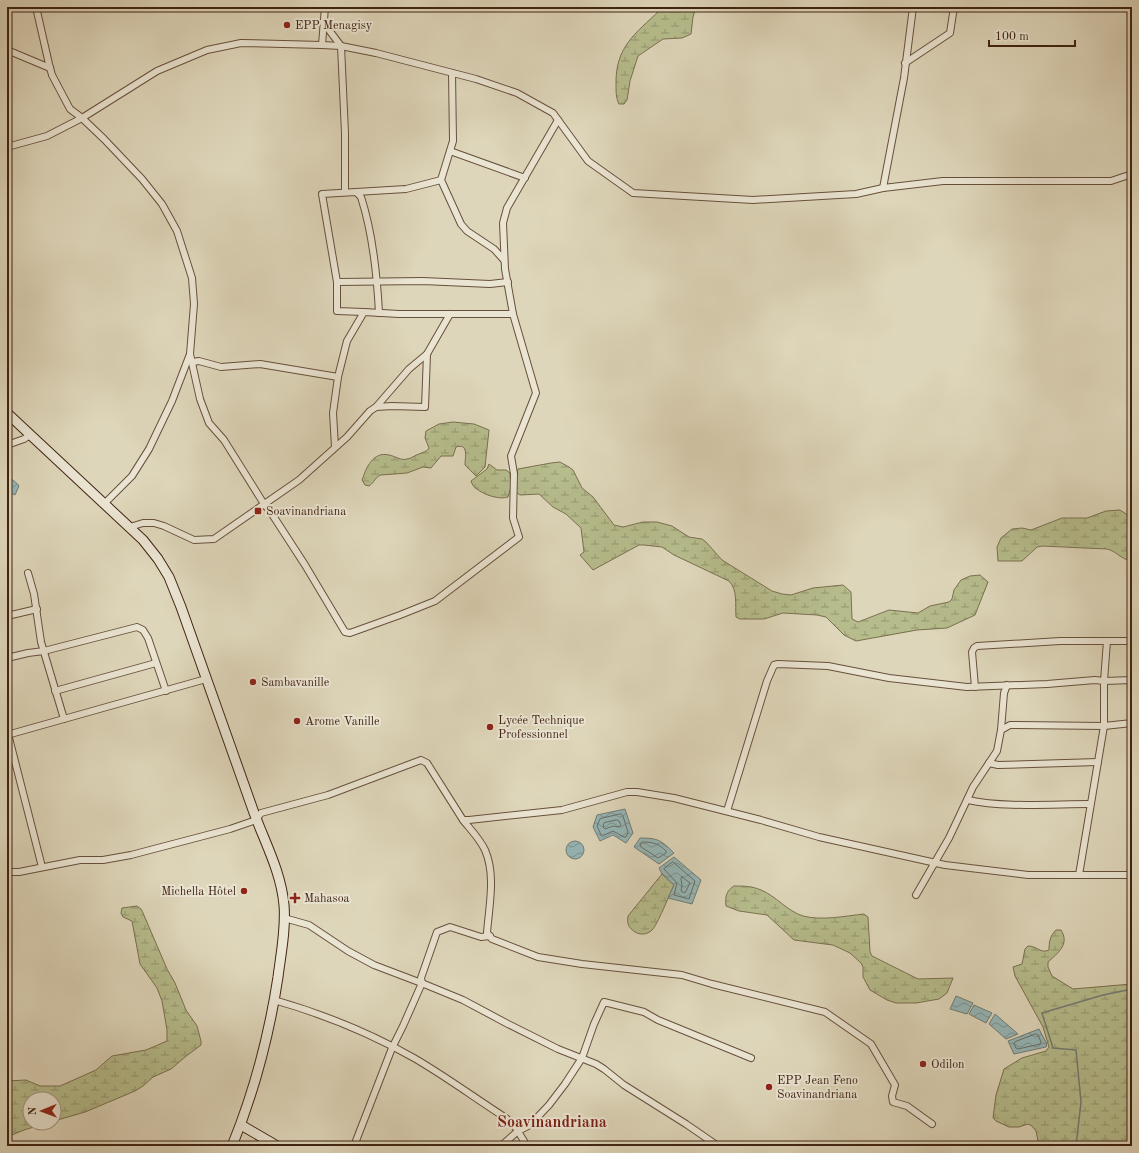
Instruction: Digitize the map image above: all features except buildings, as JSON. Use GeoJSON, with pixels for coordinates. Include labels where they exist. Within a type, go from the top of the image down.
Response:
{"type":"FeatureCollection","features":[{"type":"Feature","properties":{"kind":"main road"},"geometry":{"type":"LineString","coordinates":[[7,413],[130,527],[143,540],[158,559],[169,578],[181,608],[256,820],[274,863],[284,905],[284,937],[269,1031],[257,1076],[241,1125],[232,1146]]}},
{"type":"Feature","properties":{"kind":"main road"},"geometry":{"type":"LineString","coordinates":[[241,1125],[277,1146]]}},
{"type":"Feature","properties":{"kind":"street"},"geometry":{"type":"LineString","coordinates":[[36,7],[50,68],[70,109],[104,139],[142,179],[162,204],[177,231],[192,278],[194,297],[190,354],[172,401],[149,449],[132,476],[105,503]]}},
{"type":"Feature","properties":{"kind":"street"},"geometry":{"type":"LineString","coordinates":[[322,45],[325,7]]}},
{"type":"Feature","properties":{"kind":"street"},"geometry":{"type":"LineString","coordinates":[[882,188],[904,78],[913,7]]}},
{"type":"Feature","properties":{"kind":"street"},"geometry":{"type":"LineString","coordinates":[[905,63],[950,33],[954,7]]}},
{"type":"Feature","properties":{"kind":"street"},"geometry":{"type":"LineString","coordinates":[[323,22],[341,46],[345,133],[345,192]]}},
{"type":"Feature","properties":{"kind":"street"},"geometry":{"type":"LineString","coordinates":[[7,147],[47,136],[82,118],[157,71],[207,50],[241,43],[341,46],[376,53],[452,73],[517,94],[553,113],[588,161],[633,193],[754,200],[856,194],[882,188],[943,181],[1111,181],[1132,174]]}},
{"type":"Feature","properties":{"kind":"street"},"geometry":{"type":"LineString","coordinates":[[7,50],[50,68]]}},
{"type":"Feature","properties":{"kind":"street"},"geometry":{"type":"LineString","coordinates":[[452,73],[453,141],[440,180],[461,224],[467,231],[494,249],[504,260]]}},
{"type":"Feature","properties":{"kind":"street"},"geometry":{"type":"LineString","coordinates":[[190,354],[200,399],[209,423],[224,440],[264,504],[306,565],[345,632],[350,633],[435,601],[519,537],[513,518],[514,474],[511,456],[536,393],[513,314],[504,260],[503,223],[507,208],[558,120]]}},
{"type":"Feature","properties":{"kind":"street"},"geometry":{"type":"LineString","coordinates":[[450,151],[525,178]]}},
{"type":"Feature","properties":{"kind":"street"},"geometry":{"type":"LineString","coordinates":[[440,180],[406,189],[322,194],[336,282],[337,311],[399,314],[513,314]]}},
{"type":"Feature","properties":{"kind":"street"},"geometry":{"type":"LineString","coordinates":[[356,192],[361,197],[364,207],[378,282],[379,313]]}},
{"type":"Feature","properties":{"kind":"street"},"geometry":{"type":"LineString","coordinates":[[336,282],[423,281],[490,284],[508,282]]}},
{"type":"Feature","properties":{"kind":"street"},"geometry":{"type":"LineString","coordinates":[[335,447],[333,413],[338,377],[347,342],[364,312]]}},
{"type":"Feature","properties":{"kind":"street"},"geometry":{"type":"LineString","coordinates":[[130,527],[143,523],[154,523],[194,540],[214,539],[299,480],[347,437],[370,411],[376,407],[408,369],[427,354],[450,314]]}},
{"type":"Feature","properties":{"kind":"street"},"geometry":{"type":"LineString","coordinates":[[376,407],[425,407],[427,354]]}},
{"type":"Feature","properties":{"kind":"street"},"geometry":{"type":"LineString","coordinates":[[193,362],[199,361],[221,367],[260,364],[338,377]]}},
{"type":"Feature","properties":{"kind":"street"},"geometry":{"type":"LineString","coordinates":[[7,445],[24,439],[30,435]]}},
{"type":"Feature","properties":{"kind":"street"},"geometry":{"type":"LineString","coordinates":[[28,573],[37,609],[44,651],[64,719]]}},
{"type":"Feature","properties":{"kind":"street"},"geometry":{"type":"LineString","coordinates":[[7,616],[37,609]]}},
{"type":"Feature","properties":{"kind":"street"},"geometry":{"type":"LineString","coordinates":[[7,658],[44,651],[137,627],[143,630],[148,638],[166,691]]}},
{"type":"Feature","properties":{"kind":"street"},"geometry":{"type":"LineString","coordinates":[[975,687],[972,652],[977,646],[1060,641],[1132,641]]}},
{"type":"Feature","properties":{"kind":"street"},"geometry":{"type":"LineString","coordinates":[[1079,875],[1104,726],[1104,682],[1107,641]]}},
{"type":"Feature","properties":{"kind":"street"},"geometry":{"type":"LineString","coordinates":[[55,691],[156,663]]}},
{"type":"Feature","properties":{"kind":"street"},"geometry":{"type":"LineString","coordinates":[[727,811],[766,681],[774,665],[828,666],[889,678],[975,687],[1095,680],[1104,682],[1132,680]]}},
{"type":"Feature","properties":{"kind":"street"},"geometry":{"type":"LineString","coordinates":[[42,867],[7,734],[206,679]]}},
{"type":"Feature","properties":{"kind":"street"},"geometry":{"type":"LineString","coordinates":[[916,895],[968,800],[973,787],[997,751],[1001,730],[1004,693],[1007,686]]}},
{"type":"Feature","properties":{"kind":"street"},"geometry":{"type":"LineString","coordinates":[[1001,730],[1010,725],[1104,726],[1132,723]]}},
{"type":"Feature","properties":{"kind":"street"},"geometry":{"type":"LineString","coordinates":[[7,872],[19,872],[80,860],[103,860],[131,855],[230,829],[256,820],[260,813],[328,795],[421,760],[427,763],[463,820],[484,849],[488,860],[490,876],[487,933],[492,939],[538,957],[582,964],[682,975],[825,1012],[871,1044],[895,1085],[892,1096],[893,1102],[907,1106],[932,1124]]}},
{"type":"Feature","properties":{"kind":"street"},"geometry":{"type":"LineString","coordinates":[[989,763],[998,765],[1098,762]]}},
{"type":"Feature","properties":{"kind":"street"},"geometry":{"type":"LineString","coordinates":[[463,820],[562,810],[627,792],[637,792],[674,798],[727,811],[819,838],[945,865],[1028,875],[1132,876]]}},
{"type":"Feature","properties":{"kind":"street"},"geometry":{"type":"LineString","coordinates":[[968,800],[1016,804],[1090,804]]}},
{"type":"Feature","properties":{"kind":"street"},"geometry":{"type":"LineString","coordinates":[[284,918],[309,925],[348,951],[374,965],[463,1000],[558,1049],[582,1058],[604,1069],[624,1085],[718,1146]]}},
{"type":"Feature","properties":{"kind":"street"},"geometry":{"type":"LineString","coordinates":[[354,1146],[392,1048],[422,983],[421,978],[437,932],[450,927],[480,937],[490,936]]}},
{"type":"Feature","properties":{"kind":"street"},"geometry":{"type":"LineString","coordinates":[[274,1000],[312,1011],[357,1030],[414,1058],[506,1118],[518,1131],[527,1146]]}},
{"type":"Feature","properties":{"kind":"street"},"geometry":{"type":"LineString","coordinates":[[501,1146],[518,1131],[530,1125],[549,1105],[565,1084],[582,1058],[594,1024],[604,1002],[644,1012],[658,1020],[751,1058]]}},
{"type":"Feature","properties":{"kind":"green space"},"geometry":{"type":"Polygon","coordinates":[[[661,7],[696,7],[691,34],[682,38],[663,39],[638,56],[630,81],[627,100],[624,104],[619,104],[616,93],[616,85],[619,61],[623,51],[628,42],[642,26],[660,10],[661,7]]]}},
{"type":"Feature","properties":{"kind":"green space"},"geometry":{"type":"Polygon","coordinates":[[[453,422],[474,424],[489,430],[485,467],[476,476],[465,465],[465,449],[460,446],[456,447],[453,456],[441,456],[431,468],[423,467],[407,473],[381,475],[369,486],[365,485],[362,480],[368,466],[374,458],[383,454],[405,459],[425,452],[429,448],[425,438],[426,431],[439,424],[453,422]]]}},
{"type":"Feature","properties":{"kind":"green space"},"geometry":{"type":"Polygon","coordinates":[[[560,462],[573,470],[582,488],[593,497],[614,525],[623,527],[643,522],[657,522],[672,526],[689,537],[702,539],[722,560],[772,591],[782,594],[791,595],[813,588],[843,585],[851,592],[852,619],[858,622],[889,610],[918,613],[930,606],[949,602],[952,599],[954,590],[961,580],[970,576],[980,575],[988,582],[975,615],[947,628],[917,630],[856,641],[844,635],[826,617],[817,615],[783,613],[764,619],[740,619],[736,617],[736,598],[734,589],[729,581],[674,555],[662,547],[639,545],[593,570],[580,555],[584,552],[581,528],[566,514],[553,507],[539,494],[520,495],[516,492],[516,477],[518,469],[560,462]]]}},
{"type":"Feature","properties":{"kind":"green space"},"geometry":{"type":"Polygon","coordinates":[[[489,464],[497,470],[506,470],[510,473],[511,487],[508,497],[501,498],[488,495],[474,487],[471,481],[487,469],[489,464]]]}},
{"type":"Feature","properties":{"kind":"green space"},"geometry":{"type":"Polygon","coordinates":[[[1120,510],[1132,518],[1132,561],[1125,559],[1107,549],[1042,546],[1037,547],[1022,561],[998,561],[997,547],[1001,538],[1012,529],[1022,528],[1031,530],[1062,518],[1087,518],[1106,511],[1120,510]]]}},
{"type":"Feature","properties":{"kind":"green space"},"geometry":{"type":"Polygon","coordinates":[[[662,874],[674,885],[654,927],[646,934],[637,933],[628,925],[628,916],[662,874]]]}},
{"type":"Feature","properties":{"kind":"green space"},"geometry":{"type":"Polygon","coordinates":[[[734,886],[751,887],[761,890],[772,896],[792,911],[803,916],[826,918],[864,914],[868,917],[870,952],[872,956],[918,979],[953,978],[947,993],[939,999],[916,1003],[896,1003],[887,1000],[870,990],[863,977],[863,967],[861,963],[850,953],[833,945],[794,940],[767,915],[739,911],[726,906],[727,894],[734,886]]]}},
{"type":"Feature","properties":{"kind":"green space"},"geometry":{"type":"Polygon","coordinates":[[[137,906],[141,909],[186,1010],[197,1026],[201,1045],[171,1069],[153,1077],[135,1091],[85,1112],[62,1119],[62,1091],[22,1091],[22,1131],[7,1137],[7,1081],[26,1080],[40,1086],[60,1086],[96,1070],[112,1056],[146,1050],[167,1041],[167,1030],[162,1001],[157,988],[140,964],[132,921],[123,917],[121,913],[122,908],[137,906]]]}},
{"type":"Feature","properties":{"kind":"green space"},"geometry":{"type":"Polygon","coordinates":[[[1056,930],[1061,930],[1064,940],[1062,948],[1048,962],[1048,967],[1052,976],[1073,989],[1132,984],[1132,1146],[1039,1146],[1036,1131],[1032,1126],[1028,1124],[1019,1127],[1009,1127],[993,1118],[996,1095],[1004,1069],[1022,1058],[1046,1051],[1049,1047],[1043,1027],[1015,976],[1013,967],[1022,964],[1025,949],[1028,946],[1044,951],[1049,950],[1050,939],[1056,930]]]}},
{"type":"Feature","properties":{"kind":"water"},"geometry":{"type":"Polygon","coordinates":[[[7,473],[19,486],[15,495],[7,491],[7,473]]]}},
{"type":"Feature","properties":{"kind":"water"},"geometry":{"type":"Polygon","coordinates":[[[625,809],[633,833],[626,843],[613,835],[600,841],[593,827],[597,815],[625,809]]]}},
{"type":"Feature","properties":{"kind":"water"},"geometry":{"type":"Polygon","coordinates":[[[640,838],[655,839],[666,845],[674,853],[659,864],[634,847],[640,838]]]}},
{"type":"Feature","properties":{"kind":"water"},"geometry":{"type":"Polygon","coordinates":[[[575,841],[581,844],[584,850],[581,856],[575,859],[569,856],[566,850],[569,844],[575,841]]]}},
{"type":"Feature","properties":{"kind":"water"},"geometry":{"type":"Polygon","coordinates":[[[674,857],[701,880],[692,904],[668,898],[674,885],[662,874],[659,868],[674,857]]]}},
{"type":"Feature","properties":{"kind":"water"},"geometry":{"type":"Polygon","coordinates":[[[956,996],[973,1003],[967,1014],[950,1009],[956,996]]]}},
{"type":"Feature","properties":{"kind":"water"},"geometry":{"type":"Polygon","coordinates":[[[974,1005],[992,1013],[986,1023],[969,1014],[974,1005]]]}},
{"type":"Feature","properties":{"kind":"water"},"geometry":{"type":"Polygon","coordinates":[[[995,1014],[1018,1034],[1006,1039],[989,1024],[995,1014]]]}},
{"type":"Feature","properties":{"kind":"water"},"geometry":{"type":"Polygon","coordinates":[[[1039,1029],[1047,1044],[1046,1047],[1014,1054],[1008,1041],[1039,1029]]]}},
{"type":"Feature","properties":{"kind":"waterway"},"geometry":{"type":"LineString","coordinates":[[1076,1146],[1081,1102],[1076,1050],[1053,1048],[1042,1013],[1103,995],[1132,989]]}},
{"type":"Feature","properties":{"kind":"place","name":"EPP Menagisy"},"geometry":{"type":"Point","coordinates":[287,25]}},
{"type":"Feature","properties":{"kind":"place","name":"Soavinandriana"},"geometry":{"type":"Point","coordinates":[258,511]}},
{"type":"Feature","properties":{"kind":"place","name":"Sambavanille"},"geometry":{"type":"Point","coordinates":[253,682]}},
{"type":"Feature","properties":{"kind":"place","name":"Arome Vanille"},"geometry":{"type":"Point","coordinates":[297,721]}},
{"type":"Feature","properties":{"kind":"place","name":"Lycée Technique Professionnel"},"geometry":{"type":"Point","coordinates":[490,727]}},
{"type":"Feature","properties":{"kind":"place","name":"Michella Hôtel"},"geometry":{"type":"Point","coordinates":[244,891]}},
{"type":"Feature","properties":{"kind":"place","name":"Mahasoa"},"geometry":{"type":"Point","coordinates":[295,898]}},
{"type":"Feature","properties":{"kind":"place","name":"Odilon"},"geometry":{"type":"Point","coordinates":[923,1064]}},
{"type":"Feature","properties":{"kind":"place","name":"EPP Jean Feno Soavinandriana"},"geometry":{"type":"Point","coordinates":[769,1087]}},
{"type":"Feature","properties":{"kind":"district","name":"Soavinandriana"},"geometry":{"type":"Point","coordinates":[552,1121]}}]}
